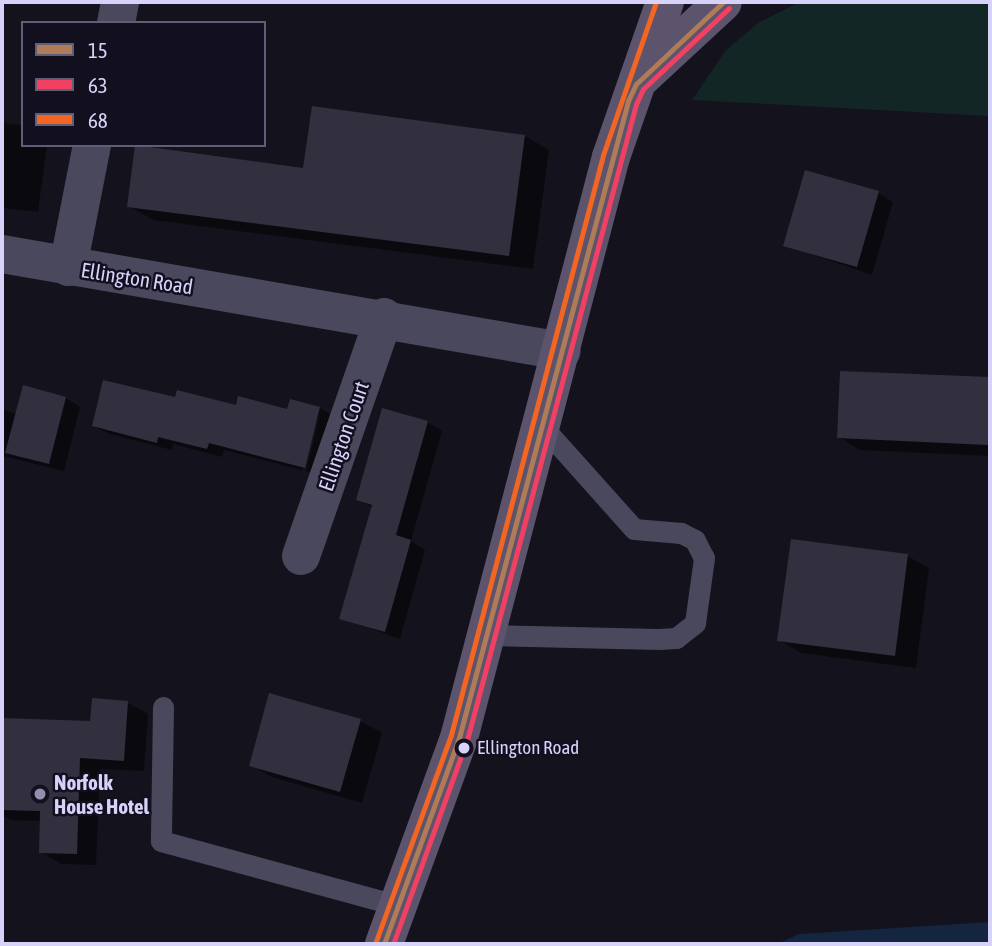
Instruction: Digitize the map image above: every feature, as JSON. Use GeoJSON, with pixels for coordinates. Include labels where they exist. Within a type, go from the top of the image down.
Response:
{"type":"FeatureCollection","features":[{"type":"Feature","properties":{"kind":"main road"},"geometry":{"type":"LineString","coordinates":[[384,944],[459,738],[611,157],[665,2]]}},
{"type":"Feature","properties":{"kind":"main road"},"geometry":{"type":"LineString","coordinates":[[636,84],[723,2]]}},
{"type":"Feature","properties":{"kind":"street"},"geometry":{"type":"LineString","coordinates":[[116,21],[120,2]]}},
{"type":"Feature","properties":{"kind":"street"},"geometry":{"type":"LineString","coordinates":[[68,267],[92,147]]}},
{"type":"Feature","properties":{"kind":"street","name":"Ellington Road"},"geometry":{"type":"LineString","coordinates":[[2,254],[384,317],[562,351]]}},
{"type":"Feature","properties":{"kind":"street","name":"Ellington Court"},"geometry":{"type":"LineString","coordinates":[[301,556],[384,317]]}},
{"type":"Feature","properties":{"kind":"lane"},"geometry":{"type":"LineString","coordinates":[[487,635],[659,639],[687,633],[695,623],[704,558],[695,540],[681,533],[634,529],[542,426]]}},
{"type":"Feature","properties":{"kind":"lane"},"geometry":{"type":"LineString","coordinates":[[163,707],[161,841],[400,906]]}},
{"type":"Feature","properties":{"kind":"green space"},"geometry":{"type":"Polygon","coordinates":[[[800,2],[990,2],[990,116],[692,100],[726,50],[758,23],[800,2]]]}},
{"type":"Feature","properties":{"kind":"water"},"geometry":{"type":"Polygon","coordinates":[[[990,922],[990,944],[777,944],[799,934],[990,922]]]}},
{"type":"Feature","properties":{"kind":"building"},"geometry":{"type":"Polygon","coordinates":[[[312,106],[525,135],[509,256],[127,207],[135,147],[303,168],[312,106]]]}},
{"type":"Feature","properties":{"kind":"building"},"geometry":{"type":"Polygon","coordinates":[[[805,170],[879,191],[857,267],[783,246],[805,170]]]}},
{"type":"Feature","properties":{"kind":"building"},"geometry":{"type":"Polygon","coordinates":[[[840,371],[990,377],[988,445],[837,438],[840,371]]]}},
{"type":"Feature","properties":{"kind":"building"},"geometry":{"type":"Polygon","coordinates":[[[103,380],[175,397],[177,390],[236,405],[238,396],[287,409],[290,399],[320,407],[305,468],[209,443],[207,449],[158,437],[157,443],[92,426],[103,380]]]}},
{"type":"Feature","properties":{"kind":"building"},"geometry":{"type":"Polygon","coordinates":[[[23,385],[66,397],[49,464],[5,453],[23,385]]]}},
{"type":"Feature","properties":{"kind":"building"},"geometry":{"type":"Polygon","coordinates":[[[382,408],[428,421],[396,535],[411,540],[385,632],[339,619],[372,505],[356,500],[382,408]]]}},
{"type":"Feature","properties":{"kind":"building"},"geometry":{"type":"Polygon","coordinates":[[[791,539],[908,554],[895,656],[777,641],[791,539]]]}},
{"type":"Feature","properties":{"kind":"building"},"geometry":{"type":"Polygon","coordinates":[[[269,693],[361,719],[340,792],[249,766],[269,693]]]}},
{"type":"Feature","properties":{"kind":"building","name":"Norfolk House Hotel"},"geometry":{"type":"Polygon","coordinates":[[[92,698],[128,701],[124,761],[80,758],[77,854],[39,853],[40,811],[2,810],[2,718],[90,721],[92,698]]]}},
{"type":"Feature","properties":{"kind":"transit line","name":"68"},"geometry":{"type":"LineString","coordinates":[[376,941],[451,735],[603,155],[656,2]]}},
{"type":"Feature","properties":{"kind":"transit line","name":"15"},"geometry":{"type":"LineString","coordinates":[[384,944],[459,738],[628,101],[636,84],[723,2]]}},
{"type":"Feature","properties":{"kind":"transit line","name":"63"},"geometry":{"type":"LineString","coordinates":[[393,944],[467,740],[636,104],[643,89],[729,8]]}},
{"type":"Feature","properties":{"kind":"place","name":"Ellington Road"},"geometry":{"type":"Point","coordinates":[464,748]}},
{"type":"Feature","properties":{"kind":"place","name":"Norfolk House Hotel"},"geometry":{"type":"Point","coordinates":[40,794]}}]}
